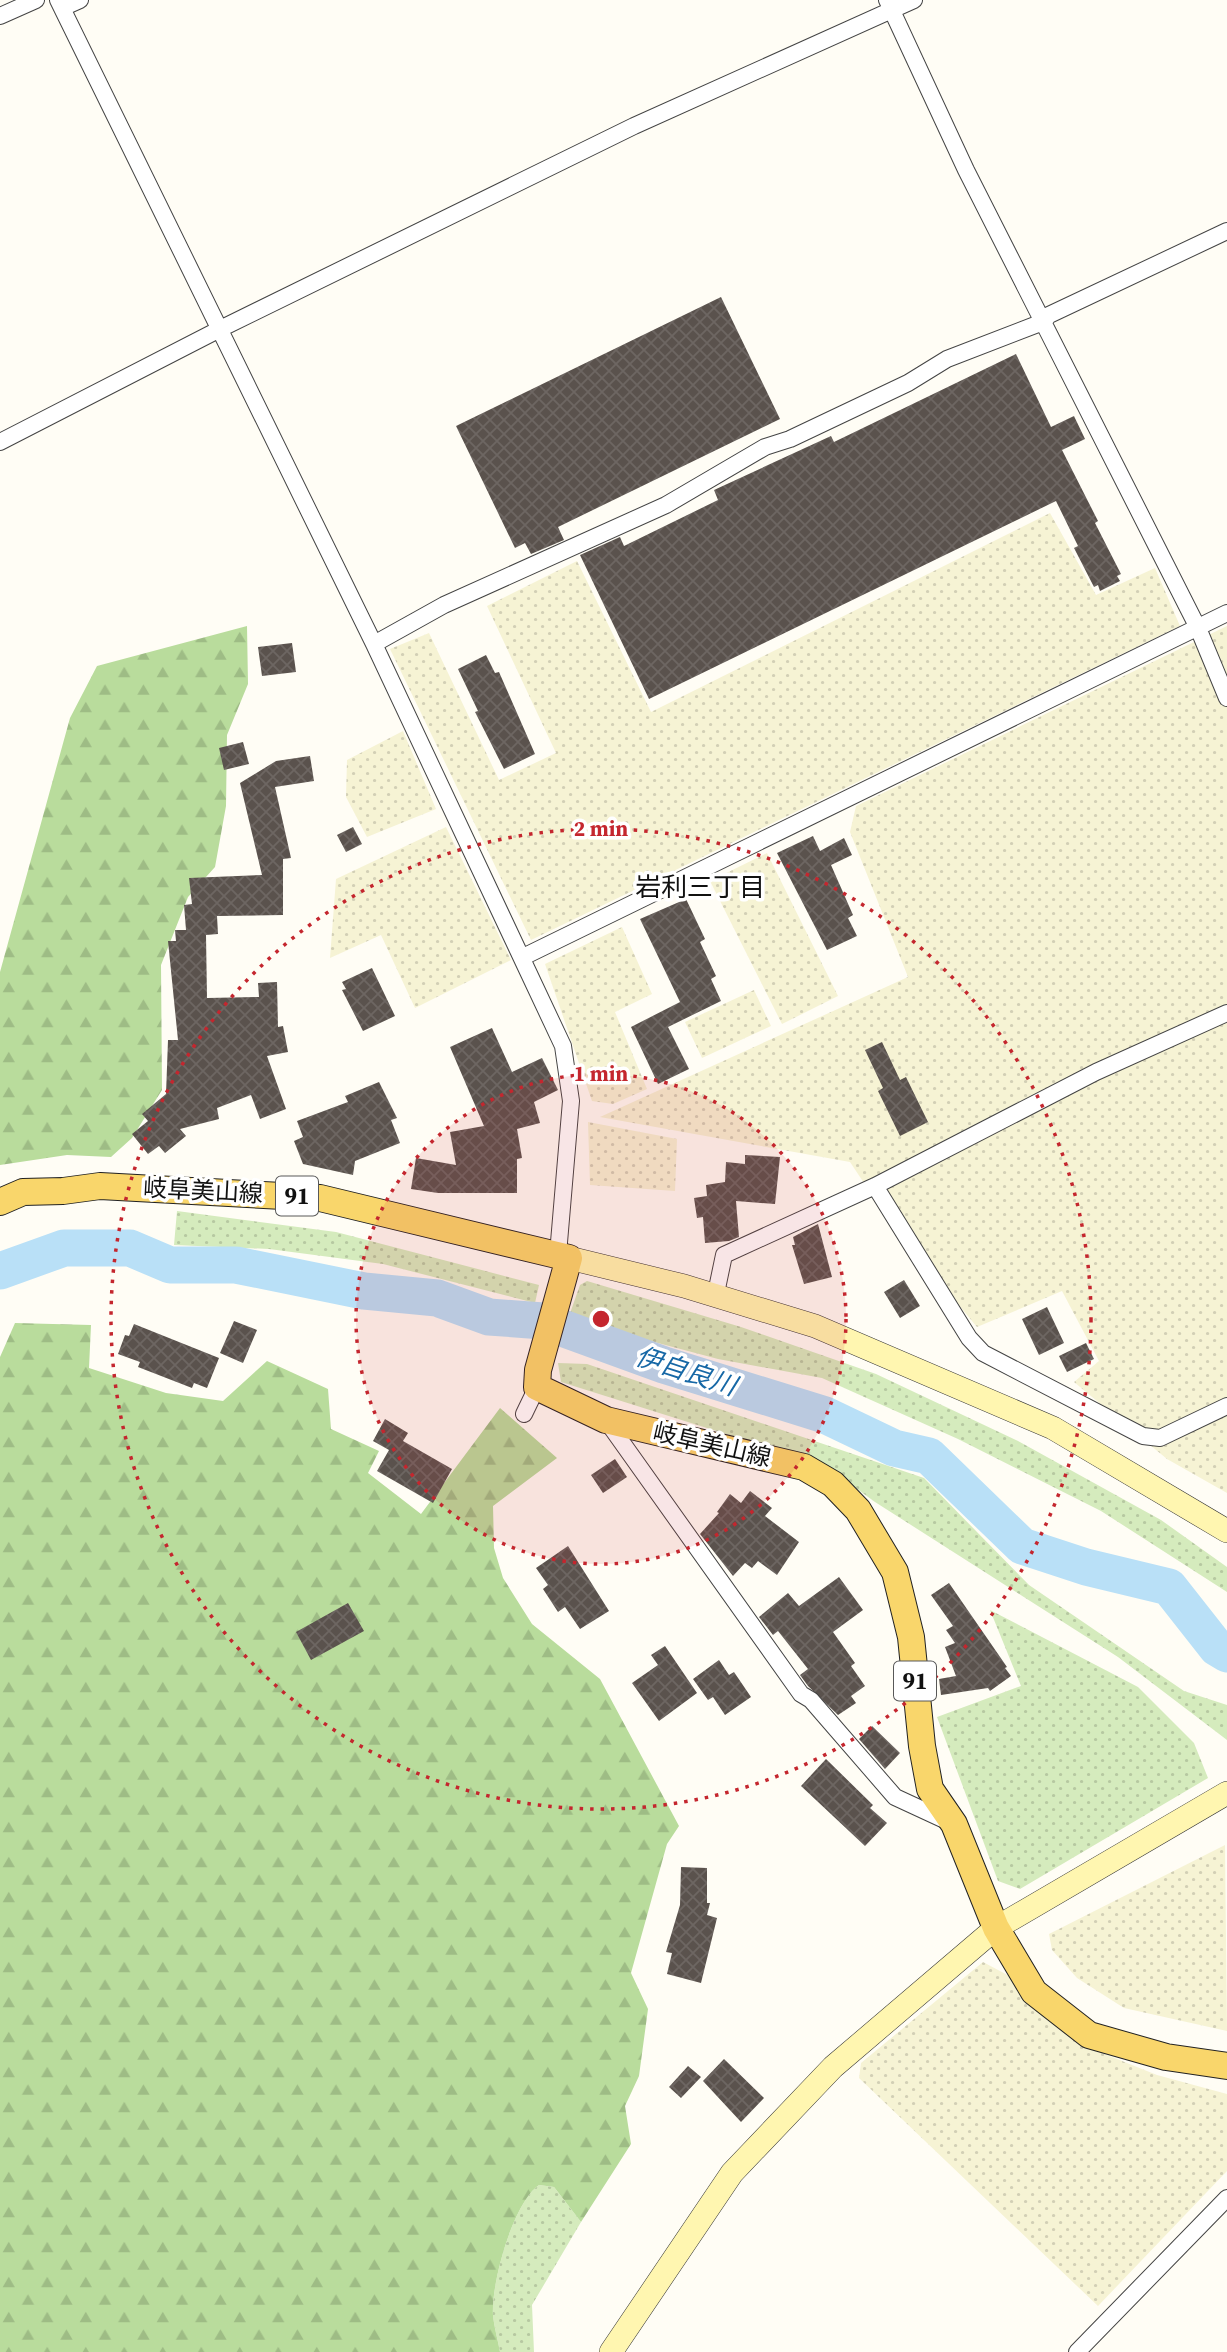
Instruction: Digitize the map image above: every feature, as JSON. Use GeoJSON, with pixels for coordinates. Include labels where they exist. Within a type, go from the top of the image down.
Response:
{"type":"FeatureCollection","features":[{"type":"Feature","properties":{"kind":"main road","name":"岐阜美山線"},"geometry":{"type":"LineString","coordinates":[[0,1202],[23,1192],[63,1192],[100,1186],[320,1198],[565,1264]]}},
{"type":"Feature","properties":{"kind":"main road"},"geometry":{"type":"LineString","coordinates":[[538,1379],[565,1264]]}},
{"type":"Feature","properties":{"kind":"main road","name":"岐阜美山線"},"geometry":{"type":"LineString","coordinates":[[538,1379],[606,1420],[804,1467],[833,1484],[858,1510],[895,1572],[911,1637],[922,1745],[930,1789],[954,1825],[996,1928],[1034,1992],[1089,2035],[1166,2057],[1227,2066]]}},
{"type":"Feature","properties":{"kind":"street"},"geometry":{"type":"LineString","coordinates":[[0,16],[36,0]]}},
{"type":"Feature","properties":{"kind":"street"},"geometry":{"type":"LineString","coordinates":[[80,0],[60,4],[374,644],[564,1046],[571,1101],[565,1264],[684,1286],[715,1298],[815,1326],[1052,1428],[1227,1531]]}},
{"type":"Feature","properties":{"kind":"street"},"geometry":{"type":"LineString","coordinates":[[0,442],[220,329],[634,126],[889,6],[914,0]]}},
{"type":"Feature","properties":{"kind":"street"},"geometry":{"type":"LineString","coordinates":[[889,6],[966,170],[1198,628],[1227,698]]}},
{"type":"Feature","properties":{"kind":"street"},"geometry":{"type":"LineString","coordinates":[[374,644],[444,605],[666,505],[765,447],[790,439],[908,383],[947,359],[1043,322],[1049,315],[1227,231]]}},
{"type":"Feature","properties":{"kind":"street"},"geometry":{"type":"LineString","coordinates":[[523,957],[862,793],[973,735],[1038,708],[1227,613]]}},
{"type":"Feature","properties":{"kind":"street"},"geometry":{"type":"LineString","coordinates":[[715,1298],[723,1255],[875,1186],[1096,1072],[1227,1013]]}},
{"type":"Feature","properties":{"kind":"street"},"geometry":{"type":"LineString","coordinates":[[875,1186],[969,1338],[983,1353],[1143,1436],[1160,1438],[1227,1406]]}},
{"type":"Feature","properties":{"kind":"street"},"geometry":{"type":"LineString","coordinates":[[524,1414],[538,1379]]}},
{"type":"Feature","properties":{"kind":"street"},"geometry":{"type":"LineString","coordinates":[[606,1420],[801,1694],[811,1700],[895,1797],[954,1825]]}},
{"type":"Feature","properties":{"kind":"street"},"geometry":{"type":"LineString","coordinates":[[615,2350],[732,2173],[833,2067],[996,1928],[1223,1795]]}},
{"type":"Feature","properties":{"kind":"street"},"geometry":{"type":"LineString","coordinates":[[1077,2352],[1227,2198]]}},
{"type":"Feature","properties":{"kind":"shaded area"},"geometry":{"type":"Polygon","coordinates":[[[1050,513],[1096,595],[1155,568],[1180,626],[531,940],[390,649],[429,633],[499,780],[556,753],[487,606],[577,561],[651,712],[1050,513]]]}},
{"type":"Feature","properties":{"kind":"shaded area"},"geometry":{"type":"Polygon","coordinates":[[[1227,626],[1227,1493],[1167,1459],[1074,1382],[1099,1361],[1062,1291],[977,1327],[890,1222],[850,1162],[600,1117],[908,977],[850,832],[856,806],[1227,626]]]}},
{"type":"Feature","properties":{"kind":"shaded area"},"geometry":{"type":"Polygon","coordinates":[[[403,731],[436,809],[367,837],[346,797],[347,760],[403,731]]]}},
{"type":"Feature","properties":{"kind":"shaded area"},"geometry":{"type":"Polygon","coordinates":[[[446,827],[511,960],[415,1008],[381,935],[330,958],[336,879],[446,827]]]}},
{"type":"Feature","properties":{"kind":"shaded area"},"geometry":{"type":"Polygon","coordinates":[[[767,853],[838,996],[782,1024],[710,881],[767,853]]]}},
{"type":"Feature","properties":{"kind":"shaded area"},"geometry":{"type":"Polygon","coordinates":[[[622,927],[652,994],[615,1012],[647,1089],[613,1104],[592,1101],[545,964],[622,927]]]}},
{"type":"Feature","properties":{"kind":"shaded area"},"geometry":{"type":"Polygon","coordinates":[[[754,990],[771,1026],[702,1058],[685,1022],[754,990]]]}},
{"type":"Feature","properties":{"kind":"shaded area"},"geometry":{"type":"Polygon","coordinates":[[[588,1122],[677,1139],[675,1191],[590,1185],[588,1122]]]}},
{"type":"Feature","properties":{"kind":"shaded area"},"geometry":{"type":"Polygon","coordinates":[[[1225,1845],[1227,2031],[1124,2008],[1077,1978],[1052,1950],[1049,1934],[1225,1845]]]}},
{"type":"Feature","properties":{"kind":"shaded area"},"geometry":{"type":"Polygon","coordinates":[[[983,1962],[1015,1979],[1077,2043],[1157,2075],[1227,2094],[1227,2171],[1098,2306],[859,2078],[861,2063],[983,1962]]]}},
{"type":"Feature","properties":{"kind":"green space"},"geometry":{"type":"Polygon","coordinates":[[[247,626],[248,684],[227,735],[226,806],[215,867],[188,897],[161,965],[162,1090],[132,1138],[111,1157],[67,1155],[0,1165],[0,972],[70,718],[97,666],[247,626]]]}},
{"type":"Feature","properties":{"kind":"green space"},"geometry":{"type":"Polygon","coordinates":[[[177,1211],[336,1232],[539,1285],[535,1303],[383,1264],[269,1249],[174,1245],[177,1211]]]}},
{"type":"Feature","properties":{"kind":"green space"},"geometry":{"type":"Polygon","coordinates":[[[587,1281],[741,1327],[876,1374],[1018,1441],[1161,1520],[1227,1567],[1227,1592],[1101,1511],[958,1439],[822,1378],[718,1359],[568,1319],[580,1285],[587,1281]]]}},
{"type":"Feature","properties":{"kind":"green space"},"geometry":{"type":"Polygon","coordinates":[[[15,1323],[91,1325],[89,1368],[166,1393],[223,1401],[267,1361],[328,1389],[331,1429],[379,1451],[368,1473],[421,1514],[500,1408],[557,1458],[493,1506],[494,1548],[503,1578],[532,1624],[600,1679],[679,1826],[667,1844],[631,1973],[648,2009],[639,2076],[625,2106],[631,2144],[581,2222],[554,2187],[539,2185],[529,2194],[512,2226],[496,2284],[493,2315],[500,2352],[0,2352],[0,1357],[15,1323]]]}},
{"type":"Feature","properties":{"kind":"green space"},"geometry":{"type":"Polygon","coordinates":[[[558,1363],[587,1364],[924,1478],[1029,1585],[1184,1691],[1227,1705],[1227,1740],[1118,1657],[875,1502],[824,1465],[561,1382],[558,1363]]]}},
{"type":"Feature","properties":{"kind":"green space"},"geometry":{"type":"Polygon","coordinates":[[[990,1610],[1138,1687],[1194,1743],[1208,1778],[1020,1889],[998,1881],[937,1717],[1021,1686],[990,1610]]]}},
{"type":"Feature","properties":{"kind":"green space"},"geometry":{"type":"Polygon","coordinates":[[[539,2185],[554,2187],[581,2222],[532,2305],[534,2352],[500,2352],[493,2301],[500,2265],[512,2226],[529,2194],[539,2185]]]}},
{"type":"Feature","properties":{"kind":"building"},"geometry":{"type":"Polygon","coordinates":[[[721,297],[780,419],[558,527],[564,540],[531,554],[525,543],[515,548],[456,426],[721,297]]]}},
{"type":"Feature","properties":{"kind":"building"},"geometry":{"type":"Polygon","coordinates":[[[1016,354],[1051,427],[1074,416],[1085,439],[1062,450],[1098,521],[1095,523],[1121,574],[1117,576],[1120,581],[1100,591],[1098,585],[1094,587],[1074,548],[1078,546],[1056,501],[649,699],[580,555],[620,537],[624,546],[718,500],[714,490],[831,436],[834,442],[1016,354]]]}},
{"type":"Feature","properties":{"kind":"building"},"geometry":{"type":"Polygon","coordinates":[[[292,643],[296,672],[262,676],[258,647],[292,643]]]}},
{"type":"Feature","properties":{"kind":"building"},"geometry":{"type":"Polygon","coordinates":[[[486,655],[495,673],[499,672],[535,754],[504,769],[475,712],[478,711],[458,669],[486,655]]]}},
{"type":"Feature","properties":{"kind":"building"},"geometry":{"type":"Polygon","coordinates":[[[243,742],[249,764],[224,770],[219,748],[243,742]]]}},
{"type":"Feature","properties":{"kind":"building"},"geometry":{"type":"Polygon","coordinates":[[[310,756],[314,781],[275,787],[291,858],[283,859],[283,915],[217,916],[218,934],[206,935],[207,998],[259,997],[258,983],[277,982],[278,1027],[283,1026],[288,1052],[267,1056],[286,1109],[260,1119],[251,1095],[217,1108],[219,1119],[180,1129],[186,1136],[165,1153],[159,1146],[148,1154],[132,1134],[148,1121],[142,1114],[166,1094],[168,1040],[178,1040],[168,941],[176,941],[175,930],[186,930],[184,905],[192,904],[189,878],[262,875],[240,783],[276,761],[310,756]]]}},
{"type":"Feature","properties":{"kind":"building"},"geometry":{"type":"Polygon","coordinates":[[[353,827],[362,844],[346,852],[337,835],[353,827]]]}},
{"type":"Feature","properties":{"kind":"building"},"geometry":{"type":"Polygon","coordinates":[[[813,836],[820,851],[844,838],[852,855],[831,865],[853,915],[848,918],[857,936],[827,950],[777,853],[813,836]]]}},
{"type":"Feature","properties":{"kind":"building"},"geometry":{"type":"Polygon","coordinates":[[[686,899],[705,939],[700,942],[716,976],[711,979],[721,1001],[668,1027],[689,1069],[658,1084],[631,1027],[680,1002],[640,919],[686,899]]]}},
{"type":"Feature","properties":{"kind":"building"},"geometry":{"type":"Polygon","coordinates":[[[372,968],[395,1016],[363,1031],[342,990],[346,989],[342,982],[372,968]]]}},
{"type":"Feature","properties":{"kind":"building"},"geometry":{"type":"Polygon","coordinates":[[[492,1028],[512,1072],[542,1058],[558,1090],[534,1102],[540,1123],[517,1129],[522,1158],[517,1159],[517,1193],[438,1193],[411,1189],[416,1158],[456,1165],[450,1132],[484,1126],[450,1047],[492,1028]]]}},
{"type":"Feature","properties":{"kind":"building"},"geometry":{"type":"Polygon","coordinates":[[[882,1042],[900,1080],[906,1077],[928,1122],[900,1136],[878,1091],[883,1088],[865,1050],[882,1042]]]}},
{"type":"Feature","properties":{"kind":"building"},"geometry":{"type":"Polygon","coordinates":[[[379,1082],[397,1118],[391,1120],[400,1143],[355,1161],[353,1175],[303,1164],[294,1141],[303,1137],[297,1121],[348,1102],[345,1096],[379,1082]]]}},
{"type":"Feature","properties":{"kind":"building"},"geometry":{"type":"Polygon","coordinates":[[[745,1155],[780,1157],[775,1204],[736,1201],[739,1237],[729,1241],[705,1243],[703,1217],[697,1218],[694,1198],[707,1196],[706,1185],[725,1182],[726,1162],[745,1164],[745,1155]]]}},
{"type":"Feature","properties":{"kind":"building"},"geometry":{"type":"Polygon","coordinates":[[[818,1224],[832,1277],[804,1284],[792,1245],[795,1245],[793,1237],[818,1224]]]}},
{"type":"Feature","properties":{"kind":"building"},"geometry":{"type":"Polygon","coordinates":[[[904,1280],[920,1306],[900,1318],[884,1292],[904,1280]]]}},
{"type":"Feature","properties":{"kind":"building"},"geometry":{"type":"Polygon","coordinates":[[[1047,1307],[1064,1343],[1039,1355],[1022,1319],[1047,1307]]]}},
{"type":"Feature","properties":{"kind":"building"},"geometry":{"type":"Polygon","coordinates":[[[234,1321],[257,1330],[243,1363],[220,1353],[234,1321]]]}},
{"type":"Feature","properties":{"kind":"building"},"geometry":{"type":"Polygon","coordinates":[[[134,1324],[219,1358],[207,1388],[194,1383],[192,1388],[138,1367],[140,1362],[118,1354],[125,1335],[129,1336],[134,1324]]]}},
{"type":"Feature","properties":{"kind":"building"},"geometry":{"type":"Polygon","coordinates":[[[1086,1343],[1094,1359],[1067,1372],[1059,1356],[1086,1343]]]}},
{"type":"Feature","properties":{"kind":"building"},"geometry":{"type":"Polygon","coordinates":[[[385,1419],[408,1433],[403,1441],[452,1469],[433,1503],[377,1471],[389,1450],[373,1441],[385,1419]]]}},
{"type":"Feature","properties":{"kind":"building"},"geometry":{"type":"Polygon","coordinates":[[[615,1459],[627,1477],[603,1493],[591,1475],[615,1459]]]}},
{"type":"Feature","properties":{"kind":"building"},"geometry":{"type":"Polygon","coordinates":[[[750,1491],[772,1508],[765,1516],[799,1542],[777,1575],[758,1561],[752,1568],[745,1563],[733,1576],[700,1534],[719,1513],[717,1512],[730,1494],[741,1503],[750,1491]]]}},
{"type":"Feature","properties":{"kind":"building"},"geometry":{"type":"Polygon","coordinates":[[[568,1546],[609,1611],[580,1629],[565,1607],[558,1612],[543,1589],[548,1585],[536,1568],[568,1546]]]}},
{"type":"Feature","properties":{"kind":"building"},"geometry":{"type":"Polygon","coordinates":[[[839,1577],[863,1610],[833,1632],[855,1663],[851,1666],[865,1686],[851,1696],[856,1703],[838,1715],[800,1675],[808,1669],[778,1631],[773,1635],[759,1617],[788,1593],[799,1606],[839,1577]]]}},
{"type":"Feature","properties":{"kind":"building"},"geometry":{"type":"Polygon","coordinates":[[[949,1583],[1011,1676],[990,1691],[988,1688],[941,1695],[939,1679],[956,1676],[945,1647],[955,1643],[946,1630],[953,1626],[931,1595],[949,1583]]]}},
{"type":"Feature","properties":{"kind":"building"},"geometry":{"type":"Polygon","coordinates":[[[348,1603],[364,1631],[311,1660],[296,1632],[348,1603]]]}},
{"type":"Feature","properties":{"kind":"building"},"geometry":{"type":"Polygon","coordinates":[[[665,1646],[697,1693],[659,1721],[632,1683],[658,1665],[651,1655],[665,1646]]]}},
{"type":"Feature","properties":{"kind":"building"},"geometry":{"type":"Polygon","coordinates":[[[719,1660],[729,1675],[734,1672],[751,1697],[725,1715],[713,1697],[708,1700],[693,1679],[719,1660]]]}},
{"type":"Feature","properties":{"kind":"building"},"geometry":{"type":"Polygon","coordinates":[[[872,1726],[900,1753],[885,1769],[859,1739],[872,1726]]]}},
{"type":"Feature","properties":{"kind":"building"},"geometry":{"type":"Polygon","coordinates":[[[826,1759],[873,1805],[870,1808],[887,1823],[865,1846],[801,1786],[826,1759]]]}},
{"type":"Feature","properties":{"kind":"building"},"geometry":{"type":"Polygon","coordinates":[[[681,1867],[707,1868],[707,1903],[710,1903],[707,1915],[717,1918],[701,1983],[667,1974],[672,1953],[666,1952],[680,1905],[681,1867]]]}},
{"type":"Feature","properties":{"kind":"building"},"geometry":{"type":"Polygon","coordinates":[[[724,2059],[764,2098],[741,2122],[703,2081],[724,2059]]]}},
{"type":"Feature","properties":{"kind":"building"},"geometry":{"type":"Polygon","coordinates":[[[688,2066],[701,2077],[681,2098],[669,2087],[688,2066]]]}},
{"type":"Feature","properties":{"kind":"waterway","name":"伊自良川"},"geometry":{"type":"LineString","coordinates":[[0,1271],[64,1248],[130,1248],[170,1265],[236,1265],[364,1291],[437,1298],[489,1317],[543,1321],[664,1365],[825,1415],[894,1448],[929,1456],[1022,1546],[1086,1567],[1169,1587],[1217,1648],[1227,1654]]}},
{"type":"Feature","properties":{"kind":"district","name":"岩利三丁目"},"geometry":{"type":"Point","coordinates":[700,887]}}]}
